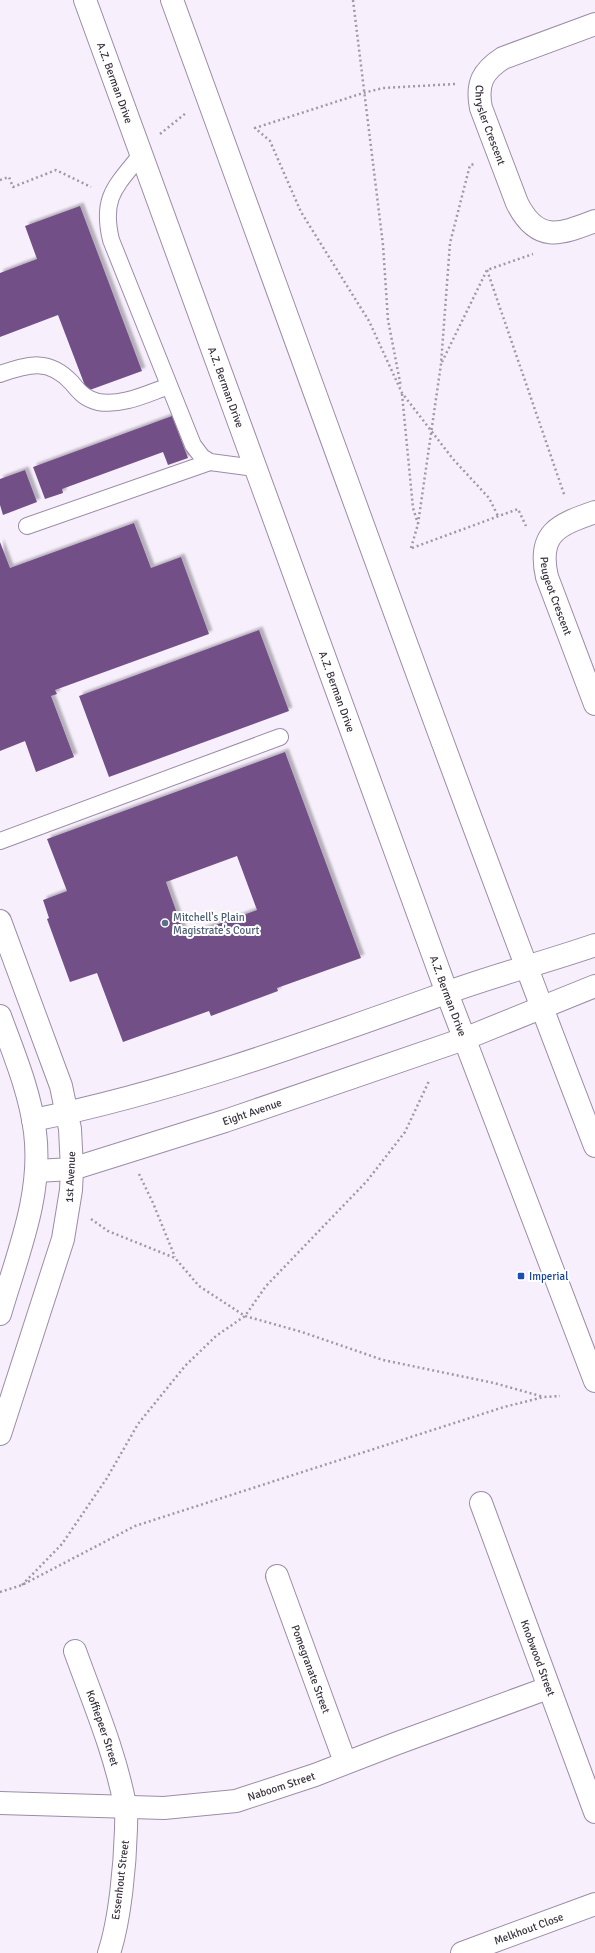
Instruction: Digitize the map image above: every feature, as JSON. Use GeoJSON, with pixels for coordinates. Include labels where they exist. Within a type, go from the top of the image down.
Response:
{"type":"FeatureCollection","features":[{"type":"Feature","properties":{"kind":"street","name":"A.Z. Berman Drive"},"geometry":{"type":"LineString","coordinates":[[85,0],[140,156],[256,468],[447,993],[595,1381]]}},
{"type":"Feature","properties":{"kind":"street"},"geometry":{"type":"LineString","coordinates":[[172,0],[412,661],[595,1146]]}},
{"type":"Feature","properties":{"kind":"street","name":"Chrysler Crescent"},"geometry":{"type":"LineString","coordinates":[[595,24],[503,58],[490,67],[483,76],[479,90],[480,108],[524,217],[532,226],[543,232],[556,232],[595,221]]}},
{"type":"Feature","properties":{"kind":"street","name":"Peugeot Crescent"},"geometry":{"type":"LineString","coordinates":[[595,512],[573,520],[556,531],[549,539],[544,550],[544,564],[547,577],[595,704]]}},
{"type":"Feature","properties":{"kind":"street","name":"1st Avenue"},"geometry":{"type":"LineString","coordinates":[[0,921],[56,1073],[67,1113],[72,1169],[71,1190],[62,1238],[0,1434]]}},
{"type":"Feature","properties":{"kind":"street"},"geometry":{"type":"LineString","coordinates":[[33,1120],[114,1102],[253,1059],[526,966],[595,945]]}},
{"type":"Feature","properties":{"kind":"street","name":"Eight Avenue"},"geometry":{"type":"LineString","coordinates":[[36,1171],[72,1169],[225,1121],[464,1039],[595,986]]}},
{"type":"Feature","properties":{"kind":"street"},"geometry":{"type":"LineString","coordinates":[[0,1016],[25,1084],[36,1140],[36,1171],[30,1212],[0,1314]]}},
{"type":"Feature","properties":{"kind":"street","name":"Knobwood Street"},"geometry":{"type":"LineString","coordinates":[[481,1503],[595,1812]]}},
{"type":"Feature","properties":{"kind":"street","name":"Pomegranate Street"},"geometry":{"type":"LineString","coordinates":[[277,1576],[345,1762]]}},
{"type":"Feature","properties":{"kind":"street","name":"Koffiepeer Street"},"geometry":{"type":"LineString","coordinates":[[75,1651],[116,1766],[126,1806]]}},
{"type":"Feature","properties":{"kind":"street","name":"Naboom Street"},"geometry":{"type":"LineString","coordinates":[[0,1803],[164,1808],[236,1801],[309,1777],[345,1762],[548,1688]]}},
{"type":"Feature","properties":{"kind":"street","name":"Essenhout Street"},"geometry":{"type":"LineString","coordinates":[[109,1953],[120,1891],[125,1845],[126,1806]]}},
{"type":"Feature","properties":{"kind":"street","name":"Melkhout Close"},"geometry":{"type":"LineString","coordinates":[[462,1953],[595,1904]]}},
{"type":"Feature","properties":{"kind":"lane"},"geometry":{"type":"LineString","coordinates":[[140,156],[121,180],[111,196],[107,207],[106,220],[111,240],[193,445],[202,457],[210,462],[256,468]]}},
{"type":"Feature","properties":{"kind":"lane"},"geometry":{"type":"LineString","coordinates":[[0,374],[32,365],[47,366],[59,371],[82,396],[97,401],[111,403],[124,402],[169,386]]}},
{"type":"Feature","properties":{"kind":"lane"},"geometry":{"type":"LineString","coordinates":[[27,526],[210,462]]}},
{"type":"Feature","properties":{"kind":"lane"},"geometry":{"type":"LineString","coordinates":[[0,841],[280,737]]}},
{"type":"Feature","properties":{"kind":"path"},"geometry":{"type":"LineString","coordinates":[[353,0],[363,93],[383,245],[388,320],[402,393],[413,508],[418,524]]}},
{"type":"Feature","properties":{"kind":"path"},"geometry":{"type":"LineString","coordinates":[[479,90],[452,83],[383,88],[363,93],[256,128],[270,141],[301,212],[369,321],[402,393],[453,459],[489,498],[498,516]]}},
{"type":"Feature","properties":{"kind":"path"},"geometry":{"type":"LineString","coordinates":[[156,136],[188,112]]}},
{"type":"Feature","properties":{"kind":"path"},"geometry":{"type":"LineString","coordinates":[[476,163],[470,165],[450,243],[441,364],[418,524],[411,548],[518,509],[529,532]]}},
{"type":"Feature","properties":{"kind":"path"},"geometry":{"type":"LineString","coordinates":[[0,180],[9,177],[13,187],[56,170],[111,196]]}},
{"type":"Feature","properties":{"kind":"path"},"geometry":{"type":"LineString","coordinates":[[441,364],[487,270],[532,255]]}},
{"type":"Feature","properties":{"kind":"path"},"geometry":{"type":"LineString","coordinates":[[487,270],[573,520]]}},
{"type":"Feature","properties":{"kind":"path"},"geometry":{"type":"LineString","coordinates":[[22,1585],[62,1544],[107,1478],[138,1424],[185,1366],[216,1336],[245,1316],[266,1286],[367,1181],[405,1132],[430,1081]]}},
{"type":"Feature","properties":{"kind":"path"},"geometry":{"type":"LineString","coordinates":[[139,1174],[153,1203],[175,1258],[199,1286],[245,1316],[302,1332],[383,1360],[494,1383],[544,1397]]}},
{"type":"Feature","properties":{"kind":"path"},"geometry":{"type":"LineString","coordinates":[[88,1216],[108,1231],[175,1258]]}},
{"type":"Feature","properties":{"kind":"path"},"geometry":{"type":"LineString","coordinates":[[0,1592],[22,1585],[135,1526],[403,1438],[504,1407],[544,1397],[560,1396]]}},
{"type":"Feature","properties":{"kind":"building"},"geometry":{"type":"Polygon","coordinates":[[[80,206],[142,371],[87,391],[58,315],[0,337],[0,273],[37,259],[25,226],[80,206]]]}},
{"type":"Feature","properties":{"kind":"building"},"geometry":{"type":"Polygon","coordinates":[[[172,416],[188,458],[168,465],[163,452],[62,489],[63,493],[45,499],[33,467],[172,416]]]}},
{"type":"Feature","properties":{"kind":"building"},"geometry":{"type":"Polygon","coordinates":[[[25,470],[37,502],[3,515],[0,505],[0,479],[25,470]]]}},
{"type":"Feature","properties":{"kind":"building"},"geometry":{"type":"Polygon","coordinates":[[[134,523],[151,568],[181,557],[209,634],[55,690],[57,694],[51,696],[74,757],[36,772],[25,741],[0,751],[0,542],[10,568],[134,523]]]}},
{"type":"Feature","properties":{"kind":"building"},"geometry":{"type":"Polygon","coordinates":[[[259,630],[289,711],[109,777],[79,696],[259,630]]]}},
{"type":"Feature","properties":{"kind":"building"},"geometry":{"type":"Polygon","coordinates":[[[285,752],[361,958],[277,988],[278,991],[211,1016],[209,1011],[123,1042],[97,973],[70,982],[47,919],[49,918],[43,900],[67,891],[47,839],[285,752]],[[237,856],[166,882],[185,936],[257,910],[237,856]]]}},
{"type":"Feature","properties":{"kind":"place","name":"Mitchell's Plain Magistrate's Court"},"geometry":{"type":"Point","coordinates":[165,923]}},
{"type":"Feature","properties":{"kind":"place","name":"Imperial"},"geometry":{"type":"Point","coordinates":[521,1276]}}]}
